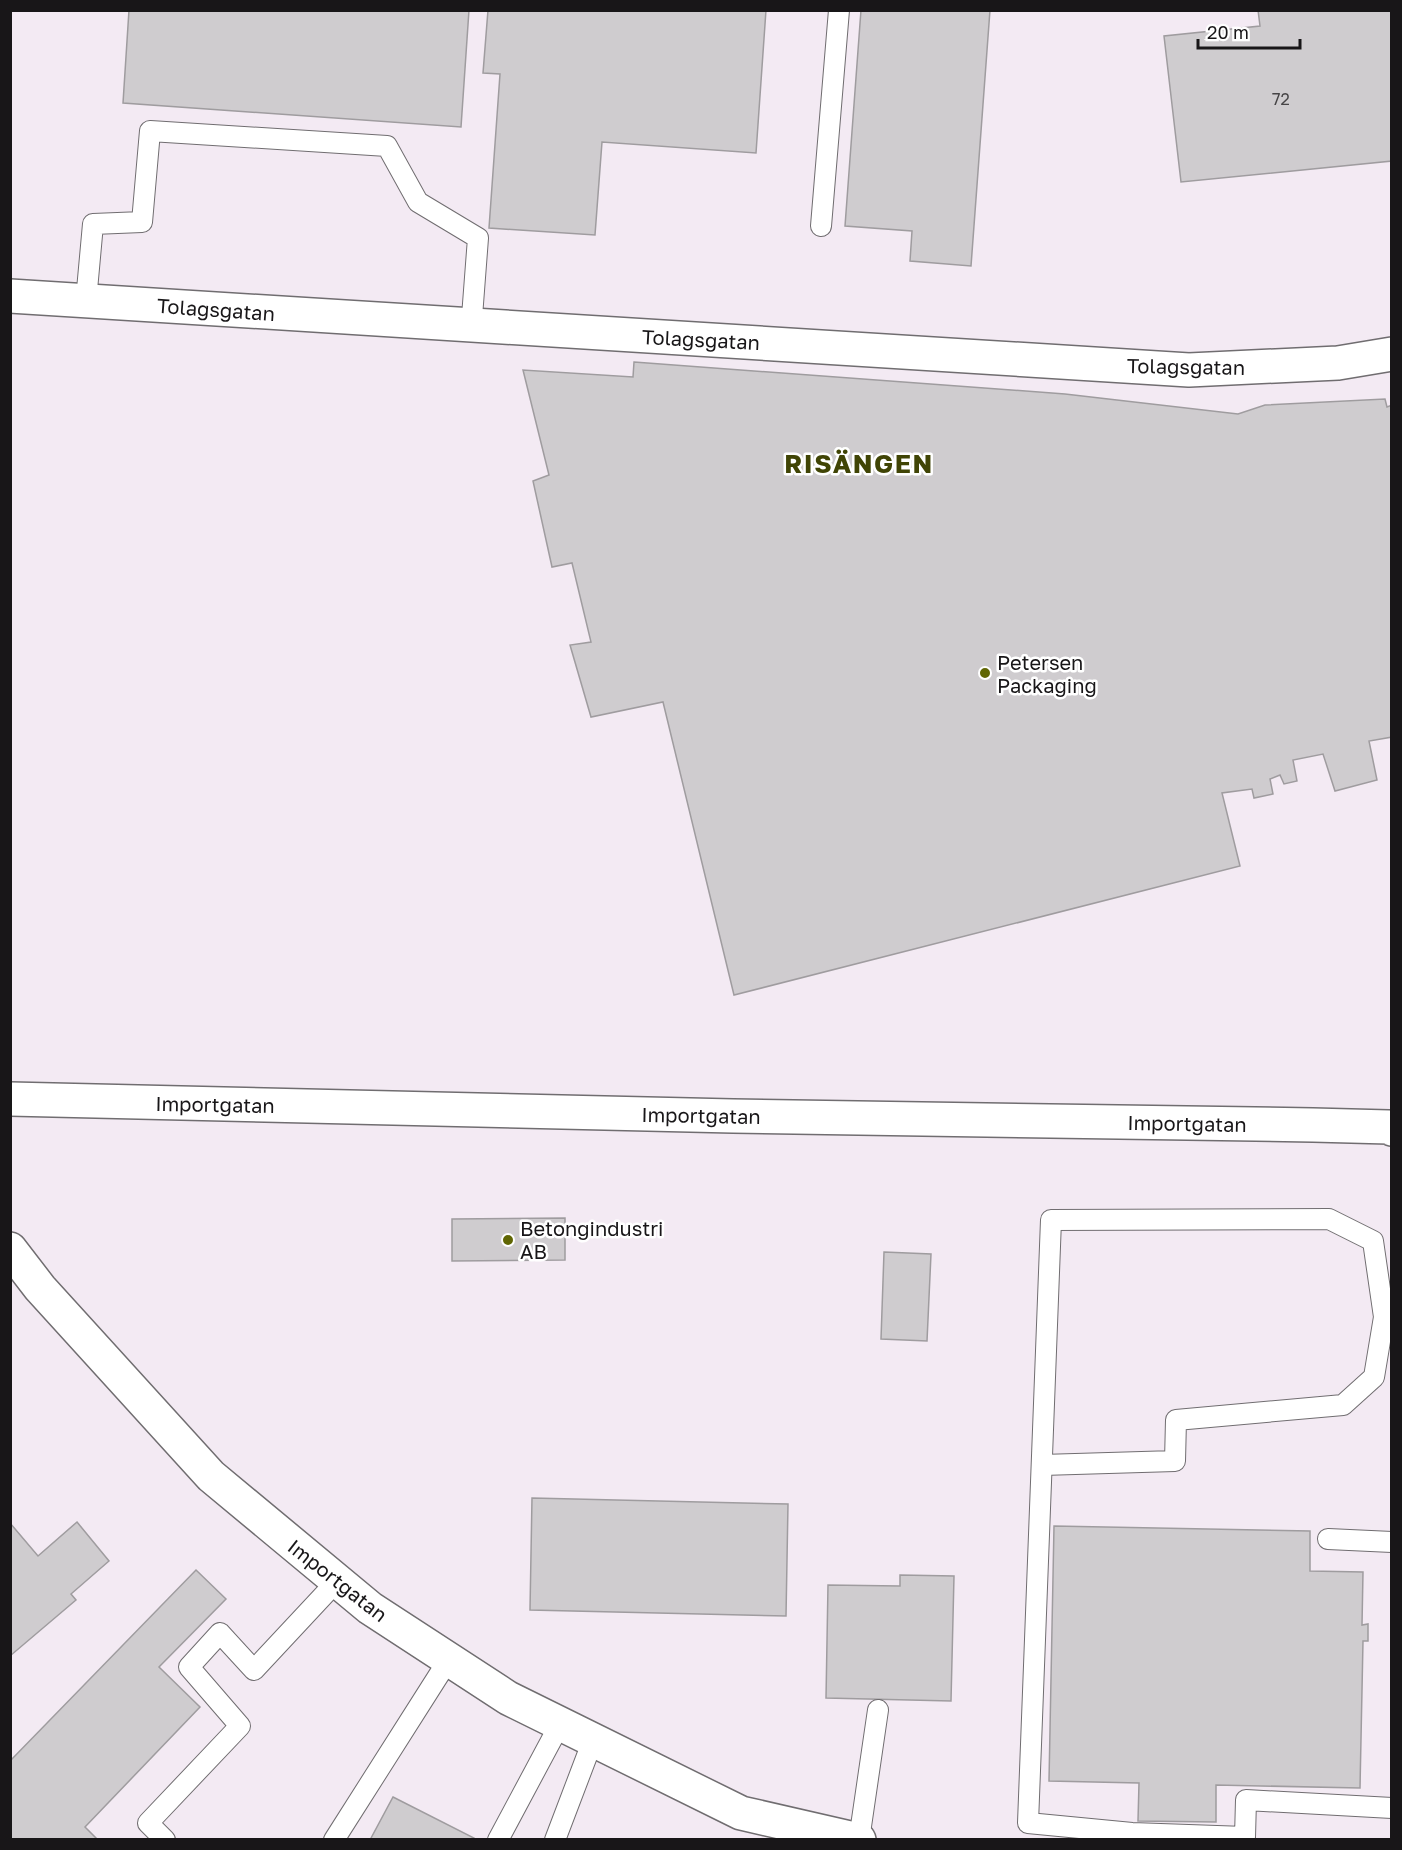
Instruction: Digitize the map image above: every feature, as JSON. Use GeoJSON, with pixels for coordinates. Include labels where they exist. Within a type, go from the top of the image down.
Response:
{"type":"FeatureCollection","features":[{"type":"Feature","properties":{"kind":"street","name":"Tolagsgatan"},"geometry":{"type":"LineString","coordinates":[[10,296],[471,328],[1188,370],[1338,363],[1392,354]]}},
{"type":"Feature","properties":{"kind":"street","name":"Importgatan"},"geometry":{"type":"LineString","coordinates":[[10,1099],[733,1116],[1313,1125],[1389,1127],[1392,1129]]}},
{"type":"Feature","properties":{"kind":"street","name":"Importgatan"},"geometry":{"type":"LineString","coordinates":[[10,1249],[40,1288],[211,1476],[370,1608],[508,1698],[593,1740],[737,1826],[859,1839]]}},
{"type":"Feature","properties":{"kind":"lane"},"geometry":{"type":"LineString","coordinates":[[821,226],[839,10]]}},
{"type":"Feature","properties":{"kind":"lane"},"geometry":{"type":"LineString","coordinates":[[86,301],[93,224],[142,222],[150,131],[387,146],[418,202],[478,238],[471,328]]}},
{"type":"Feature","properties":{"kind":"lane"},"geometry":{"type":"LineString","coordinates":[[1042,1465],[1175,1461],[1176,1420],[1343,1405],[1374,1377],[1384,1317],[1373,1241],[1329,1219],[1051,1220],[1028,1823],[1132,1833],[1245,1837],[1246,1800],[1392,1808]]}},
{"type":"Feature","properties":{"kind":"lane"},"geometry":{"type":"LineString","coordinates":[[1328,1539],[1392,1542]]}},
{"type":"Feature","properties":{"kind":"lane"},"geometry":{"type":"LineString","coordinates":[[165,1839],[148,1823],[240,1726],[189,1667],[220,1633],[254,1670],[337,1581]]}},
{"type":"Feature","properties":{"kind":"lane"},"geometry":{"type":"LineString","coordinates":[[334,1839],[448,1659]]}},
{"type":"Feature","properties":{"kind":"lane"},"geometry":{"type":"LineString","coordinates":[[859,1839],[878,1710]]}},
{"type":"Feature","properties":{"kind":"lane"},"geometry":{"type":"LineString","coordinates":[[498,1839],[560,1724]]}},
{"type":"Feature","properties":{"kind":"lane"},"geometry":{"type":"LineString","coordinates":[[555,1839],[593,1740]]}},
{"type":"Feature","properties":{"kind":"shaded area"},"geometry":{"type":"Polygon","coordinates":[[[11,11],[1391,11],[1391,1839],[11,1839],[11,11]]]}},
{"type":"Feature","properties":{"kind":"building"},"geometry":{"type":"Polygon","coordinates":[[[129,10],[469,10],[461,127],[123,103],[129,10]]]}},
{"type":"Feature","properties":{"kind":"building"},"geometry":{"type":"Polygon","coordinates":[[[488,10],[766,10],[756,153],[602,142],[595,235],[489,228],[500,74],[483,73],[488,10]]]}},
{"type":"Feature","properties":{"kind":"building"},"geometry":{"type":"Polygon","coordinates":[[[861,10],[990,10],[971,266],[910,261],[912,231],[845,226],[861,10]]]}},
{"type":"Feature","properties":{"kind":"building"},"geometry":{"type":"Polygon","coordinates":[[[1258,10],[1392,10],[1392,161],[1181,182],[1164,36],[1260,26],[1258,10]]]}},
{"type":"Feature","properties":{"kind":"building","name":"Petersen Packaging"},"geometry":{"type":"Polygon","coordinates":[[[634,362],[1065,394],[1238,414],[1265,405],[1385,399],[1387,407],[1392,405],[1392,737],[1369,741],[1377,780],[1335,791],[1323,754],[1293,760],[1297,781],[1284,784],[1280,775],[1270,779],[1273,794],[1254,798],[1252,789],[1222,793],[1240,866],[734,995],[663,702],[591,717],[570,645],[591,642],[572,563],[552,567],[533,481],[549,475],[523,370],[633,377],[634,362]]]}},
{"type":"Feature","properties":{"kind":"building","name":"Betongindustri AB"},"geometry":{"type":"Polygon","coordinates":[[[565,1218],[565,1260],[452,1261],[452,1219],[565,1218]]]}},
{"type":"Feature","properties":{"kind":"building"},"geometry":{"type":"Polygon","coordinates":[[[884,1252],[931,1254],[927,1341],[881,1339],[884,1252]]]}},
{"type":"Feature","properties":{"kind":"building"},"geometry":{"type":"Polygon","coordinates":[[[532,1498],[788,1504],[786,1616],[530,1610],[532,1498]]]}},
{"type":"Feature","properties":{"kind":"building"},"geometry":{"type":"Polygon","coordinates":[[[77,1522],[109,1561],[71,1594],[76,1600],[10,1656],[10,1523],[38,1556],[77,1522]]]}},
{"type":"Feature","properties":{"kind":"building"},"geometry":{"type":"Polygon","coordinates":[[[1054,1526],[1310,1531],[1310,1571],[1363,1572],[1362,1625],[1368,1624],[1368,1641],[1363,1641],[1360,1788],[1216,1785],[1216,1822],[1138,1821],[1139,1783],[1049,1781],[1054,1526]]]}},
{"type":"Feature","properties":{"kind":"building"},"geometry":{"type":"Polygon","coordinates":[[[196,1570],[226,1599],[159,1667],[200,1707],[85,1827],[98,1840],[10,1840],[10,1761],[196,1570]]]}},
{"type":"Feature","properties":{"kind":"building"},"geometry":{"type":"Polygon","coordinates":[[[900,1575],[954,1576],[951,1701],[826,1698],[828,1585],[900,1586],[900,1575]]]}},
{"type":"Feature","properties":{"kind":"building"},"geometry":{"type":"Polygon","coordinates":[[[393,1797],[474,1838],[473,1840],[370,1840],[393,1797]]]}},
{"type":"Feature","properties":{"kind":"place","name":"Petersen Packaging"},"geometry":{"type":"Point","coordinates":[985,673]}},
{"type":"Feature","properties":{"kind":"place","name":"Betongindustri AB"},"geometry":{"type":"Point","coordinates":[508,1240]}},
{"type":"Feature","properties":{"kind":"district","name":"RISÄNGEN"},"geometry":{"type":"Point","coordinates":[859,463]}}]}
